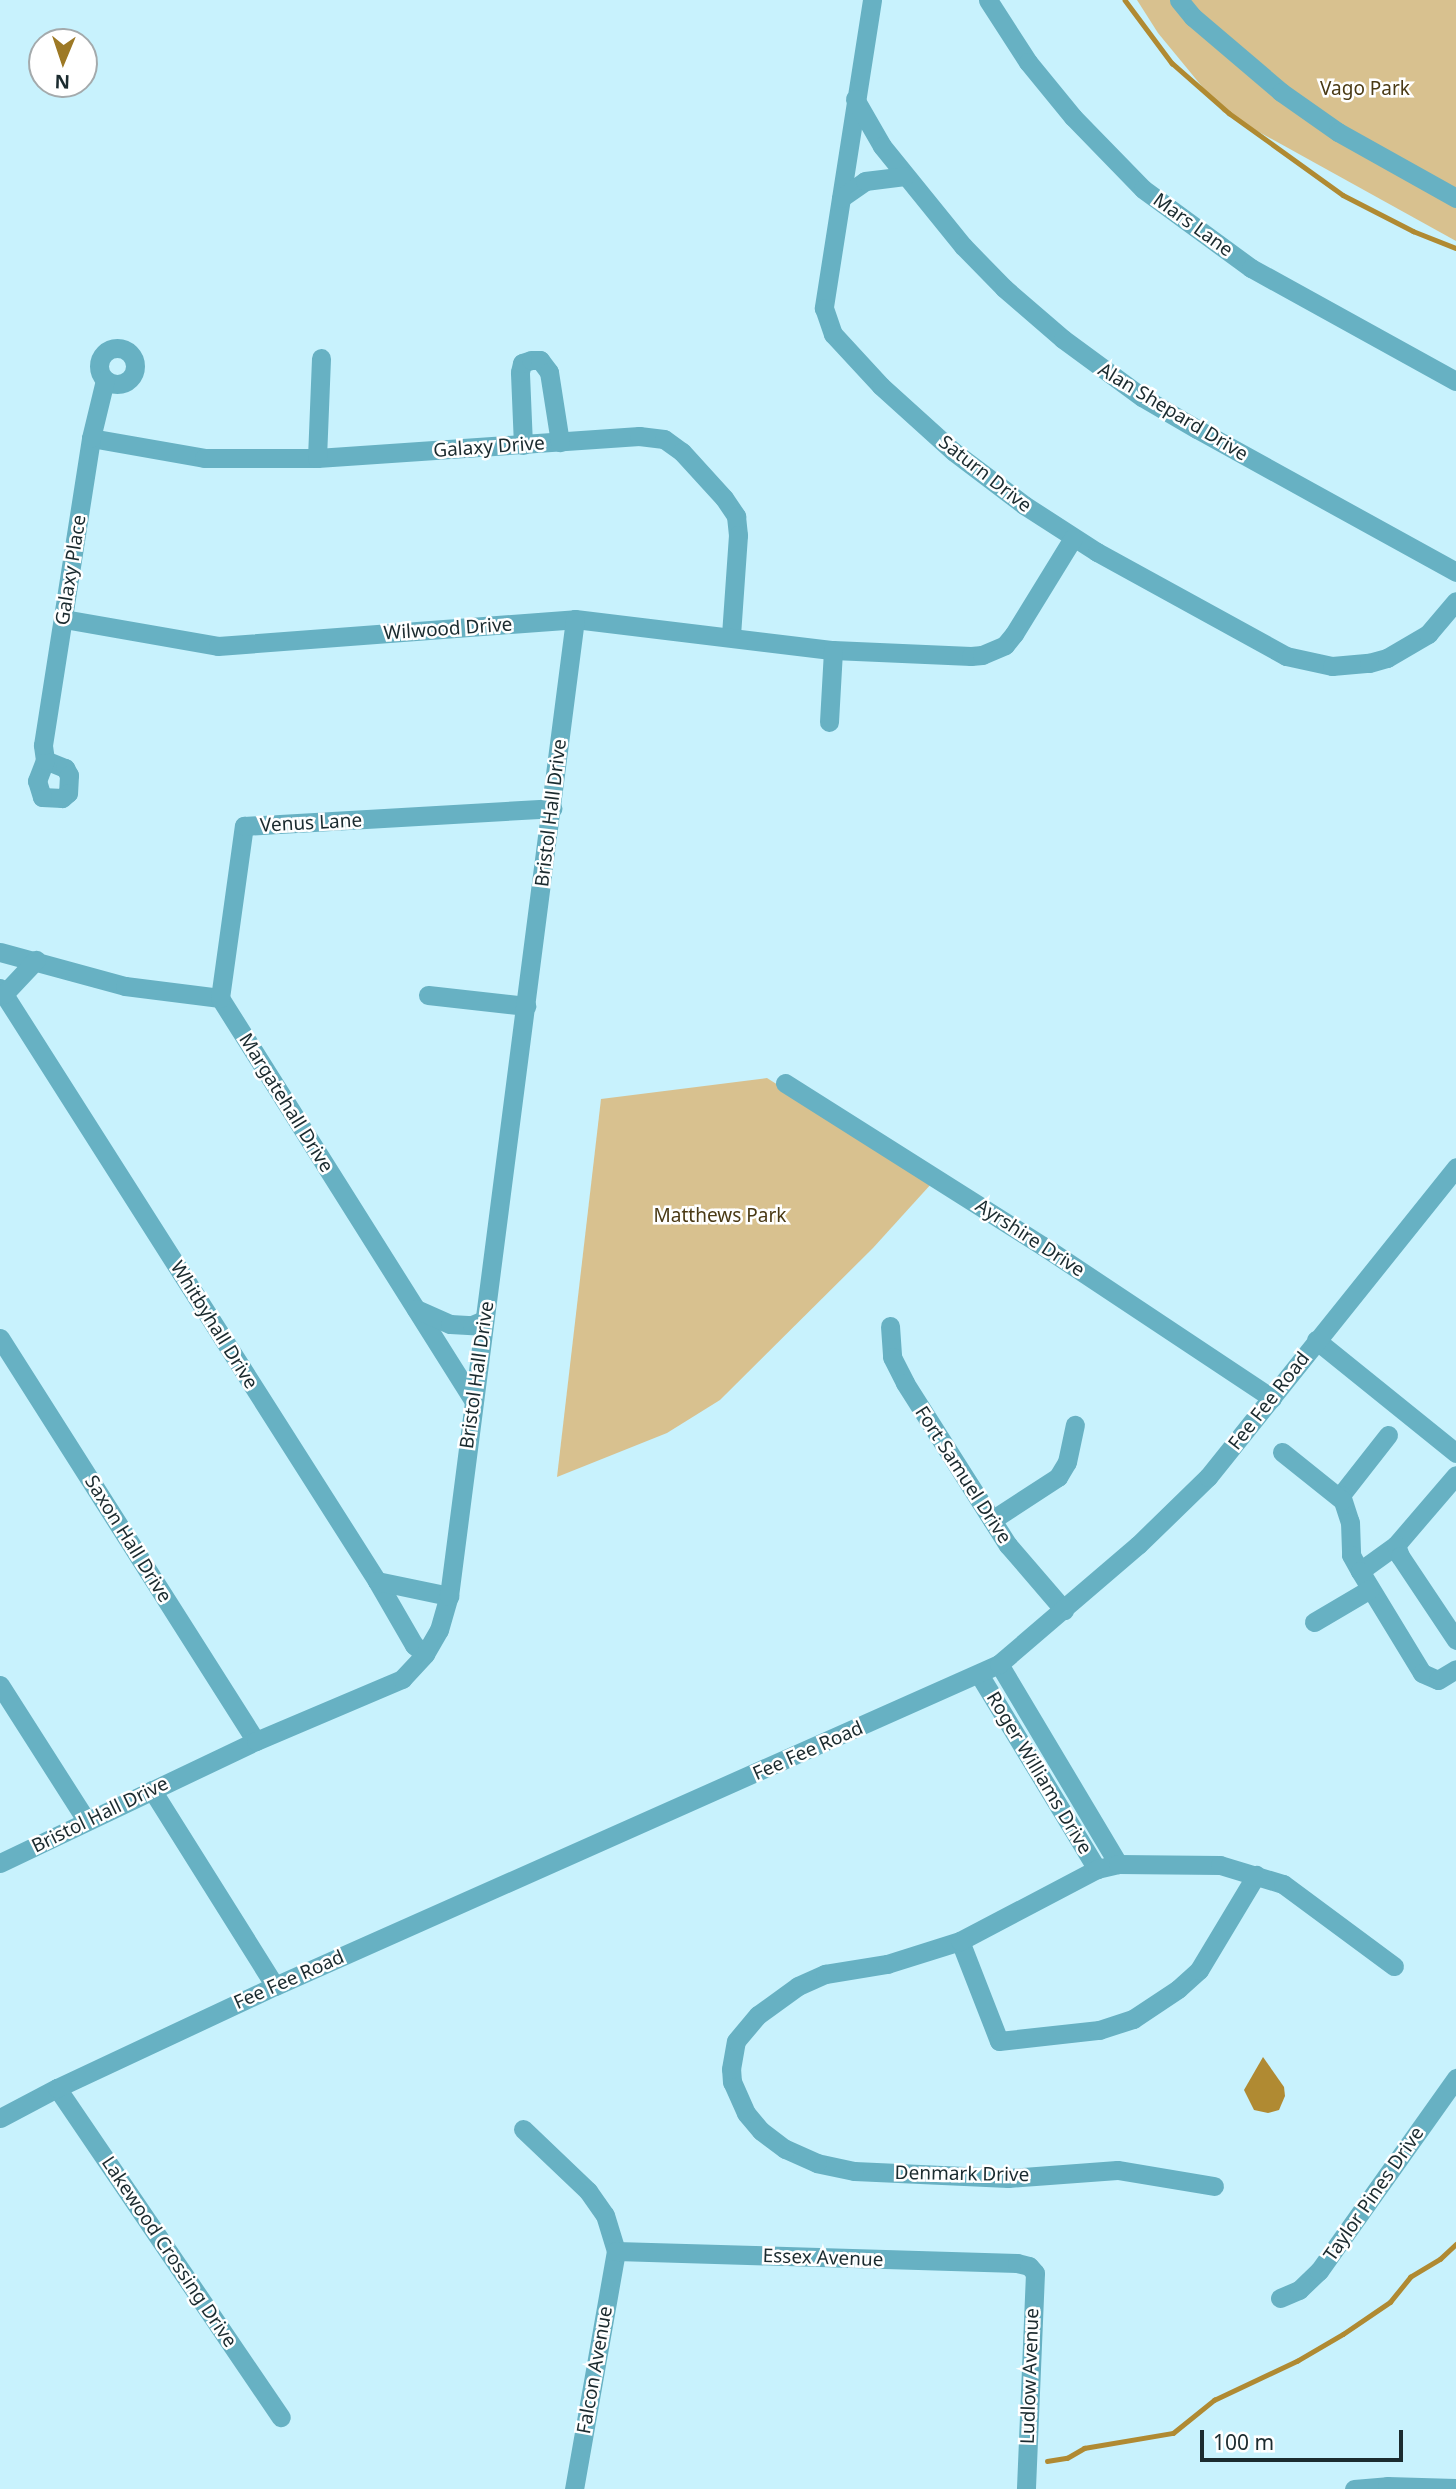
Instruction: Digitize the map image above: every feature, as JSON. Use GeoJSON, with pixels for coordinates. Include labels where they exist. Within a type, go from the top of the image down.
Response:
{"type":"FeatureCollection","features":[{"type":"Feature","properties":{"kind":"street","name":"Saturn Drive"},"geometry":{"type":"LineString","coordinates":[[872,0],[825,297],[826,318],[833,334],[881,386],[954,452],[1073,538],[1286,656],[1316,664],[1369,663],[1402,652],[1439,624],[1456,601]]}},
{"type":"Feature","properties":{"kind":"street","name":"Mars Lane"},"geometry":{"type":"LineString","coordinates":[[988,0],[1028,62],[1073,117],[1143,189],[1251,268],[1456,381]]}},
{"type":"Feature","properties":{"kind":"street"},"geometry":{"type":"LineString","coordinates":[[1179,0],[1193,17],[1281,92],[1338,132],[1456,198]]}},
{"type":"Feature","properties":{"kind":"street","name":"Alan Shepard Drive"},"geometry":{"type":"LineString","coordinates":[[855,99],[882,145],[905,176],[996,280],[1102,370],[1197,429],[1456,572]]}},
{"type":"Feature","properties":{"kind":"street"},"geometry":{"type":"LineString","coordinates":[[841,198],[866,181],[905,176]]}},
{"type":"Feature","properties":{"kind":"street"},"geometry":{"type":"LineString","coordinates":[[317,458],[321,358]]}},
{"type":"Feature","properties":{"kind":"street"},"geometry":{"type":"LineString","coordinates":[[523,444],[520,372],[522,363],[531,360],[540,360],[549,372],[560,442]]}},
{"type":"Feature","properties":{"kind":"street","name":"Galaxy Place"},"geometry":{"type":"LineString","coordinates":[[45,760],[43,746],[91,438],[105,380]]}},
{"type":"Feature","properties":{"kind":"street","name":"Galaxy Drive"},"geometry":{"type":"LineString","coordinates":[[91,438],[204,458],[317,458],[639,436],[664,439],[682,452],[724,498],[736,516],[738,535],[731,635]]}},
{"type":"Feature","properties":{"kind":"street","name":"Wilwood Drive"},"geometry":{"type":"LineString","coordinates":[[64,619],[218,646],[575,619],[731,635],[833,650],[949,656],[982,655],[1014,634],[1073,538]]}},
{"type":"Feature","properties":{"kind":"street","name":"Bristol Hall Drive"},"geometry":{"type":"LineString","coordinates":[[0,1863],[256,1741],[402,1679],[425,1654],[439,1630],[449,1596],[575,619]]}},
{"type":"Feature","properties":{"kind":"street"},"geometry":{"type":"LineString","coordinates":[[830,722],[833,650]]}},
{"type":"Feature","properties":{"kind":"street","name":"Venus Lane"},"geometry":{"type":"LineString","coordinates":[[219,998],[244,826],[552,808]]}},
{"type":"Feature","properties":{"kind":"street"},"geometry":{"type":"LineString","coordinates":[[0,951],[125,986],[219,998]]}},
{"type":"Feature","properties":{"kind":"street","name":"Whitbyhall Drive"},"geometry":{"type":"LineString","coordinates":[[36,960],[2,991],[377,1581],[414,1645],[425,1654]]}},
{"type":"Feature","properties":{"kind":"street"},"geometry":{"type":"LineString","coordinates":[[428,995],[526,1006]]}},
{"type":"Feature","properties":{"kind":"street","name":"Margatehall Drive"},"geometry":{"type":"LineString","coordinates":[[219,998],[473,1399]]}},
{"type":"Feature","properties":{"kind":"street","name":"Ayrshire Drive"},"geometry":{"type":"LineString","coordinates":[[785,1083],[1033,1239],[1272,1398]]}},
{"type":"Feature","properties":{"kind":"street","name":"Fee Fee Road"},"geometry":{"type":"LineString","coordinates":[[0,2118],[57,2088],[275,1986],[980,1675],[999,1664],[1065,1610],[1192,1493],[1236,1446],[1316,1340],[1456,1167]]}},
{"type":"Feature","properties":{"kind":"street"},"geometry":{"type":"LineString","coordinates":[[415,1309],[450,1324],[472,1325],[484,1320]]}},
{"type":"Feature","properties":{"kind":"street","name":"Fort Samuel Drive"},"geometry":{"type":"LineString","coordinates":[[890,1326],[890,1345],[896,1368],[1007,1545],[1065,1610]]}},
{"type":"Feature","properties":{"kind":"street","name":"Saxon Hall Drive"},"geometry":{"type":"LineString","coordinates":[[0,1338],[256,1741]]}},
{"type":"Feature","properties":{"kind":"street"},"geometry":{"type":"LineString","coordinates":[[1316,1340],[1456,1453]]}},
{"type":"Feature","properties":{"kind":"street"},"geometry":{"type":"LineString","coordinates":[[992,1520],[1058,1477],[1068,1462],[1075,1425]]}},
{"type":"Feature","properties":{"kind":"street"},"geometry":{"type":"LineString","coordinates":[[1388,1435],[1343,1491],[1342,1500],[1350,1522],[1351,1555],[1425,1676],[1438,1680],[1456,1669]]}},
{"type":"Feature","properties":{"kind":"street"},"geometry":{"type":"LineString","coordinates":[[1282,1452],[1342,1500]]}},
{"type":"Feature","properties":{"kind":"street"},"geometry":{"type":"LineString","coordinates":[[1360,1571],[1396,1545],[1456,1475]]}},
{"type":"Feature","properties":{"kind":"street"},"geometry":{"type":"LineString","coordinates":[[1396,1545],[1456,1640]]}},
{"type":"Feature","properties":{"kind":"street"},"geometry":{"type":"LineString","coordinates":[[377,1581],[449,1596]]}},
{"type":"Feature","properties":{"kind":"street"},"geometry":{"type":"LineString","coordinates":[[1314,1622],[1370,1589]]}},
{"type":"Feature","properties":{"kind":"street"},"geometry":{"type":"LineString","coordinates":[[999,1664],[1118,1864]]}},
{"type":"Feature","properties":{"kind":"street","name":"Roger Williams Drive"},"geometry":{"type":"LineString","coordinates":[[736,2096],[731,2069],[736,2041],[758,2015],[779,1997],[825,1973],[887,1964],[960,1941],[1097,1869],[980,1675]]}},
{"type":"Feature","properties":{"kind":"street"},"geometry":{"type":"LineString","coordinates":[[0,1685],[86,1820]]}},
{"type":"Feature","properties":{"kind":"street"},"geometry":{"type":"LineString","coordinates":[[152,1790],[275,1986]]}},
{"type":"Feature","properties":{"kind":"street"},"geometry":{"type":"LineString","coordinates":[[1097,1869],[1118,1864],[1220,1865],[1256,1875],[1283,1884],[1394,1966]]}},
{"type":"Feature","properties":{"kind":"street"},"geometry":{"type":"LineString","coordinates":[[960,1941],[999,2041],[1099,2030],[1133,2019],[1178,1989],[1199,1970],[1256,1875]]}},
{"type":"Feature","properties":{"kind":"street","name":"Taylor Pines Drive"},"geometry":{"type":"LineString","coordinates":[[1280,2298],[1298,2290],[1319,2271],[1456,2078]]}},
{"type":"Feature","properties":{"kind":"street","name":"Lakewood Crossing Drive"},"geometry":{"type":"LineString","coordinates":[[57,2088],[281,2417]]}},
{"type":"Feature","properties":{"kind":"street","name":"Denmark Drive"},"geometry":{"type":"LineString","coordinates":[[736,2096],[761,2131],[785,2149],[817,2163],[854,2171],[1008,2178],[1117,2170],[1214,2186]]}},
{"type":"Feature","properties":{"kind":"street"},"geometry":{"type":"LineString","coordinates":[[523,2129],[588,2191],[605,2215],[616,2251]]}},
{"type":"Feature","properties":{"kind":"street","name":"Essex Avenue"},"geometry":{"type":"LineString","coordinates":[[616,2251],[1017,2263],[1029,2266]]}},
{"type":"Feature","properties":{"kind":"street","name":"Falcon Avenue"},"geometry":{"type":"LineString","coordinates":[[575,2489],[616,2251]]}},
{"type":"Feature","properties":{"kind":"street","name":"Ludlow Avenue"},"geometry":{"type":"LineString","coordinates":[[1026,2489],[1035,2273],[1029,2266]]}},
{"type":"Feature","properties":{"kind":"street"},"geometry":{"type":"LineString","coordinates":[[1354,2489],[1387,2486],[1456,2488]]}},
{"type":"Feature","properties":{"kind":"green space","name":"Vago Park"},"geometry":{"type":"Polygon","coordinates":[[[1137,0],[1456,0],[1456,241],[1223,112],[1158,33],[1137,0]]]}},
{"type":"Feature","properties":{"kind":"green space","name":"Matthews Park"},"geometry":{"type":"Polygon","coordinates":[[[767,1078],[932,1183],[873,1248],[720,1400],[667,1433],[557,1477],[601,1099],[767,1078]]]}},
{"type":"Feature","properties":{"kind":"shaded area"},"geometry":{"type":"Polygon","coordinates":[[[1263,2057],[1284,2087],[1285,2096],[1279,2110],[1268,2113],[1254,2110],[1244,2090],[1263,2057]]]}},
{"type":"Feature","properties":{"kind":"waterway"},"geometry":{"type":"LineString","coordinates":[[1125,0],[1172,63],[1229,113],[1343,195],[1413,231],[1456,248]]}},
{"type":"Feature","properties":{"kind":"waterway"},"geometry":{"type":"LineString","coordinates":[[1047,2461],[1067,2458],[1084,2448],[1173,2433],[1214,2400],[1297,2361],[1343,2334],[1390,2302],[1410,2277],[1440,2259],[1456,2244]]}}]}
